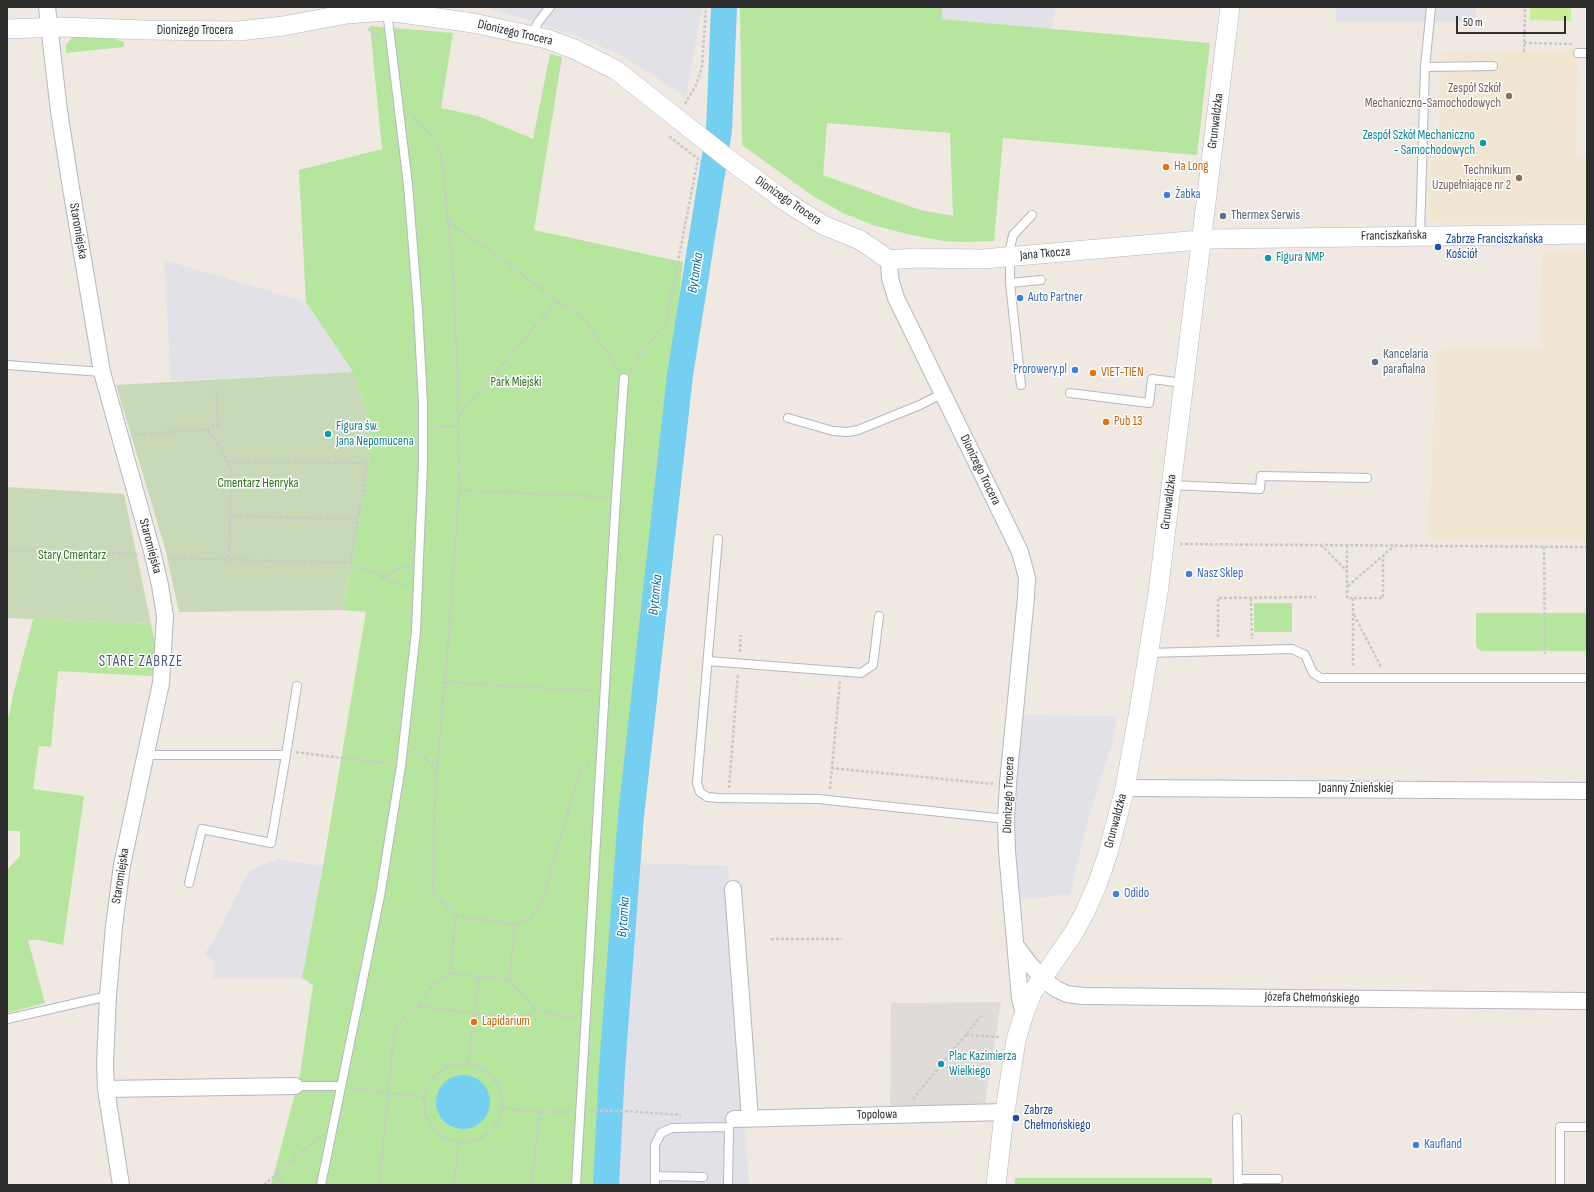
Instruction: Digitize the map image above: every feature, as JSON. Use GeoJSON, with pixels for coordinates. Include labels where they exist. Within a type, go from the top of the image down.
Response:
{"type":"FeatureCollection","features":[{"type":"Feature","properties":{"kind":"street","name":"Staromiejska"},"geometry":{"type":"LineString","coordinates":[[47,7],[59,111],[102,372],[154,556],[165,616],[162,683],[145,754],[122,865],[114,926],[108,996],[105,1063],[106,1089],[121,1185]]}},
{"type":"Feature","properties":{"kind":"street","name":"Grunwaldzka"},"geometry":{"type":"LineString","coordinates":[[996,1185],[1016,1040],[1024,1014],[1032,993],[1073,934],[1097,885],[1108,853],[1125,788],[1149,653],[1230,7]]}},
{"type":"Feature","properties":{"kind":"street","name":"Dionizego Trocera"},"geometry":{"type":"LineString","coordinates":[[7,29],[81,27],[158,31],[239,31],[283,26],[347,14],[381,10],[448,19],[531,35],[574,49],[616,70],[695,134],[788,203],[823,225],[867,244],[889,260],[890,278],[896,298],[1020,552],[1027,578],[1008,776],[1006,819],[1007,851],[1020,998],[1024,1014]]}},
{"type":"Feature","properties":{"kind":"street","name":"Franciszkańska"},"geometry":{"type":"LineString","coordinates":[[1201,239],[1587,234]]}},
{"type":"Feature","properties":{"kind":"street","name":"Jana Tkocza"},"geometry":{"type":"LineString","coordinates":[[889,260],[915,258],[966,259],[1011,257],[1201,239]]}},
{"type":"Feature","properties":{"kind":"street","name":"Joanny Żnieńskiej"},"geometry":{"type":"LineString","coordinates":[[1125,788],[1587,791]]}},
{"type":"Feature","properties":{"kind":"street"},"geometry":{"type":"LineString","coordinates":[[733,889],[750,1118]]}},
{"type":"Feature","properties":{"kind":"street"},"geometry":{"type":"LineString","coordinates":[[1016,946],[1042,978]]}},
{"type":"Feature","properties":{"kind":"street","name":"Józefa Chełmońskiego"},"geometry":{"type":"LineString","coordinates":[[1042,978],[1056,989],[1067,994],[1082,996],[1587,1001]]}},
{"type":"Feature","properties":{"kind":"street"},"geometry":{"type":"LineString","coordinates":[[106,1089],[295,1086]]}},
{"type":"Feature","properties":{"kind":"street","name":"Topolowa"},"geometry":{"type":"LineString","coordinates":[[731,1123],[750,1118],[1005,1112]]}},
{"type":"Feature","properties":{"kind":"lane"},"geometry":{"type":"LineString","coordinates":[[531,35],[550,7]]}},
{"type":"Feature","properties":{"kind":"lane"},"geometry":{"type":"LineString","coordinates":[[1420,236],[1425,67],[1431,7]]}},
{"type":"Feature","properties":{"kind":"lane"},"geometry":{"type":"LineString","coordinates":[[321,1185],[333,1125],[344,1087],[380,896],[401,766],[416,631],[423,427],[420,349],[408,185],[391,46],[381,10]]}},
{"type":"Feature","properties":{"kind":"lane"},"geometry":{"type":"LineString","coordinates":[[1578,53],[1587,54]]}},
{"type":"Feature","properties":{"kind":"lane"},"geometry":{"type":"LineString","coordinates":[[1425,67],[1493,66]]}},
{"type":"Feature","properties":{"kind":"lane"},"geometry":{"type":"LineString","coordinates":[[1021,385],[1010,283],[1010,249],[1013,235],[1032,215]]}},
{"type":"Feature","properties":{"kind":"lane"},"geometry":{"type":"LineString","coordinates":[[1010,283],[1041,280]]}},
{"type":"Feature","properties":{"kind":"lane"},"geometry":{"type":"LineString","coordinates":[[7,365],[102,372]]}},
{"type":"Feature","properties":{"kind":"lane"},"geometry":{"type":"LineString","coordinates":[[576,1185],[604,692],[624,378]]}},
{"type":"Feature","properties":{"kind":"lane"},"geometry":{"type":"LineString","coordinates":[[1070,393],[1149,403],[1152,379],[1183,383]]}},
{"type":"Feature","properties":{"kind":"lane"},"geometry":{"type":"LineString","coordinates":[[788,418],[833,431],[848,432],[858,430],[920,405],[943,393]]}},
{"type":"Feature","properties":{"kind":"lane"},"geometry":{"type":"LineString","coordinates":[[1171,485],[1260,489],[1261,476],[1367,478]]}},
{"type":"Feature","properties":{"kind":"lane"},"geometry":{"type":"LineString","coordinates":[[718,539],[697,783],[700,792],[707,797],[829,800],[1006,819]]}},
{"type":"Feature","properties":{"kind":"lane"},"geometry":{"type":"LineString","coordinates":[[708,661],[860,673],[874,665],[879,616]]}},
{"type":"Feature","properties":{"kind":"lane"},"geometry":{"type":"LineString","coordinates":[[1149,653],[1292,649],[1305,655],[1313,673],[1321,678],[1587,678]]}},
{"type":"Feature","properties":{"kind":"lane"},"geometry":{"type":"LineString","coordinates":[[189,882],[202,829],[271,843],[297,686]]}},
{"type":"Feature","properties":{"kind":"lane"},"geometry":{"type":"LineString","coordinates":[[145,754],[286,756]]}},
{"type":"Feature","properties":{"kind":"lane"},"geometry":{"type":"LineString","coordinates":[[7,1019],[108,996]]}},
{"type":"Feature","properties":{"kind":"lane"},"geometry":{"type":"LineString","coordinates":[[295,1086],[344,1087]]}},
{"type":"Feature","properties":{"kind":"lane"},"geometry":{"type":"LineString","coordinates":[[1237,1118],[1238,1182],[1278,1179]]}},
{"type":"Feature","properties":{"kind":"lane"},"geometry":{"type":"LineString","coordinates":[[655,1185],[655,1145],[661,1133],[672,1128],[731,1123],[728,1185]]}},
{"type":"Feature","properties":{"kind":"lane"},"geometry":{"type":"LineString","coordinates":[[1560,1185],[1560,1127],[1587,1127]]}},
{"type":"Feature","properties":{"kind":"lane"},"geometry":{"type":"LineString","coordinates":[[655,1176],[703,1177]]}},
{"type":"Feature","properties":{"kind":"path"},"geometry":{"type":"LineString","coordinates":[[677,119],[696,85],[702,67],[706,7]]}},
{"type":"Feature","properties":{"kind":"path"},"geometry":{"type":"LineString","coordinates":[[1524,52],[1525,7]]}},
{"type":"Feature","properties":{"kind":"path"},"geometry":{"type":"LineString","coordinates":[[364,25],[391,46]]}},
{"type":"Feature","properties":{"kind":"path"},"geometry":{"type":"LineString","coordinates":[[1524,43],[1579,44]]}},
{"type":"Feature","properties":{"kind":"path"},"geometry":{"type":"LineString","coordinates":[[406,111],[431,134],[438,145],[442,160],[449,222],[455,310],[459,415],[459,490],[436,792],[433,892],[456,916],[515,924],[529,919],[542,900],[580,772],[601,752]]}},
{"type":"Feature","properties":{"kind":"path"},"geometry":{"type":"LineString","coordinates":[[449,222],[491,251],[556,301],[581,315],[624,378],[645,348],[666,323],[698,159],[669,136]]}},
{"type":"Feature","properties":{"kind":"path"},"geometry":{"type":"LineString","coordinates":[[459,415],[556,301]]}},
{"type":"Feature","properties":{"kind":"path"},"geometry":{"type":"LineString","coordinates":[[120,438],[131,435],[207,429],[218,426],[216,387]]}},
{"type":"Feature","properties":{"kind":"path"},"geometry":{"type":"LineString","coordinates":[[428,427],[459,426]]}},
{"type":"Feature","properties":{"kind":"path"},"geometry":{"type":"LineString","coordinates":[[207,429],[228,462],[231,471],[229,559]]}},
{"type":"Feature","properties":{"kind":"path"},"geometry":{"type":"LineString","coordinates":[[228,462],[367,463],[364,490],[350,563]]}},
{"type":"Feature","properties":{"kind":"path"},"geometry":{"type":"LineString","coordinates":[[459,490],[616,497]]}},
{"type":"Feature","properties":{"kind":"path"},"geometry":{"type":"LineString","coordinates":[[230,516],[358,519]]}},
{"type":"Feature","properties":{"kind":"path"},"geometry":{"type":"LineString","coordinates":[[1173,543],[1587,547]]}},
{"type":"Feature","properties":{"kind":"path"},"geometry":{"type":"LineString","coordinates":[[1321,545],[1347,571]]}},
{"type":"Feature","properties":{"kind":"path"},"geometry":{"type":"LineString","coordinates":[[1347,545],[1347,598],[1383,598],[1383,555]]}},
{"type":"Feature","properties":{"kind":"path"},"geometry":{"type":"LineString","coordinates":[[1347,586],[1394,546]]}},
{"type":"Feature","properties":{"kind":"path"},"geometry":{"type":"LineString","coordinates":[[1544,547],[1545,654]]}},
{"type":"Feature","properties":{"kind":"path"},"geometry":{"type":"LineString","coordinates":[[7,550],[137,554],[167,558],[350,563],[398,584],[418,586]]}},
{"type":"Feature","properties":{"kind":"path"},"geometry":{"type":"LineString","coordinates":[[382,577],[404,566],[419,564]]}},
{"type":"Feature","properties":{"kind":"path"},"geometry":{"type":"LineString","coordinates":[[1218,637],[1218,598],[1316,597]]}},
{"type":"Feature","properties":{"kind":"path"},"geometry":{"type":"LineString","coordinates":[[1251,598],[1252,650]]}},
{"type":"Feature","properties":{"kind":"path"},"geometry":{"type":"LineString","coordinates":[[1353,598],[1353,668]]}},
{"type":"Feature","properties":{"kind":"path"},"geometry":{"type":"LineString","coordinates":[[1353,613],[1381,668]]}},
{"type":"Feature","properties":{"kind":"path"},"geometry":{"type":"LineString","coordinates":[[728,798],[742,635]]}},
{"type":"Feature","properties":{"kind":"path"},"geometry":{"type":"LineString","coordinates":[[829,800],[841,672]]}},
{"type":"Feature","properties":{"kind":"path"},"geometry":{"type":"LineString","coordinates":[[445,682],[604,692]]}},
{"type":"Feature","properties":{"kind":"path"},"geometry":{"type":"LineString","coordinates":[[286,756],[294,752],[401,766]]}},
{"type":"Feature","properties":{"kind":"path"},"geometry":{"type":"LineString","coordinates":[[423,757],[438,770]]}},
{"type":"Feature","properties":{"kind":"path"},"geometry":{"type":"LineString","coordinates":[[832,768],[1000,784]]}},
{"type":"Feature","properties":{"kind":"path"},"geometry":{"type":"LineString","coordinates":[[450,973],[456,916]]}},
{"type":"Feature","properties":{"kind":"path"},"geometry":{"type":"LineString","coordinates":[[509,980],[515,924]]}},
{"type":"Feature","properties":{"kind":"path"},"geometry":{"type":"LineString","coordinates":[[771,939],[842,939]]}},
{"type":"Feature","properties":{"kind":"path"},"geometry":{"type":"LineString","coordinates":[[379,1185],[387,1092],[394,1035],[399,1022],[417,1006],[433,985],[450,973],[509,980],[536,1010],[560,1016],[586,1018]]}},
{"type":"Feature","properties":{"kind":"path"},"geometry":{"type":"LineString","coordinates":[[468,1063],[479,976]]}},
{"type":"Feature","properties":{"kind":"path"},"geometry":{"type":"LineString","coordinates":[[417,1006],[495,1016],[521,1017],[536,1010]]}},
{"type":"Feature","properties":{"kind":"path"},"geometry":{"type":"LineString","coordinates":[[900,1115],[981,1016]]}},
{"type":"Feature","properties":{"kind":"path"},"geometry":{"type":"LineString","coordinates":[[966,1035],[1001,1037]]}},
{"type":"Feature","properties":{"kind":"path"},"geometry":{"type":"LineString","coordinates":[[456,1063],[468,1063],[480,1067],[490,1074],[498,1084],[502,1095],[502,1108],[499,1119],[492,1130],[471,1142],[459,1142],[446,1139],[436,1132],[428,1122],[424,1110],[424,1097],[427,1085],[434,1075],[444,1067],[456,1063]]}},
{"type":"Feature","properties":{"kind":"path"},"geometry":{"type":"LineString","coordinates":[[344,1087],[424,1097]]}},
{"type":"Feature","properties":{"kind":"path"},"geometry":{"type":"LineString","coordinates":[[502,1108],[540,1112],[580,1112]]}},
{"type":"Feature","properties":{"kind":"path"},"geometry":{"type":"LineString","coordinates":[[593,1110],[644,1113]]}},
{"type":"Feature","properties":{"kind":"path"},"geometry":{"type":"LineString","coordinates":[[531,1185],[540,1112]]}},
{"type":"Feature","properties":{"kind":"path"},"geometry":{"type":"LineString","coordinates":[[264,1185],[333,1125]]}},
{"type":"Feature","properties":{"kind":"path"},"geometry":{"type":"LineString","coordinates":[[454,1185],[459,1142]]}},
{"type":"Feature","properties":{"kind":"path"},"geometry":{"type":"LineString","coordinates":[[276,1175],[284,1185]]}},
{"type":"Feature","properties":{"kind":"shaded area"},"geometry":{"type":"Polygon","coordinates":[[[478,7],[702,7],[686,97],[626,58],[578,36],[489,8],[478,7]]]}},
{"type":"Feature","properties":{"kind":"shaded area"},"geometry":{"type":"Polygon","coordinates":[[[942,7],[1056,7],[1051,29],[942,19],[942,7]]]}},
{"type":"Feature","properties":{"kind":"shaded area"},"geometry":{"type":"Polygon","coordinates":[[[1336,7],[1476,7],[1476,22],[1336,22],[1336,7]]]}},
{"type":"Feature","properties":{"kind":"shaded area","name":"Zespół Szkół Mechaniczno-Samochodowych"},"geometry":{"type":"Polygon","coordinates":[[[1578,50],[1576,156],[1587,157],[1587,222],[1442,223],[1434,221],[1428,214],[1429,168],[1439,139],[1441,54],[1578,50]]]}},
{"type":"Feature","properties":{"kind":"shaded area"},"geometry":{"type":"Polygon","coordinates":[[[1587,251],[1587,541],[1428,540],[1437,350],[1541,348],[1542,253],[1587,251]]]}},
{"type":"Feature","properties":{"kind":"shaded area"},"geometry":{"type":"Polygon","coordinates":[[[164,260],[306,302],[353,372],[171,381],[164,260]]]}},
{"type":"Feature","properties":{"kind":"shaded area"},"geometry":{"type":"Polygon","coordinates":[[[1022,715],[1117,716],[1113,740],[1088,820],[1070,894],[1018,900],[1014,854],[1014,803],[1022,715]]]}},
{"type":"Feature","properties":{"kind":"shaded area"},"geometry":{"type":"Polygon","coordinates":[[[278,859],[323,866],[302,978],[213,978],[215,962],[204,955],[220,929],[249,871],[278,859]]]}},
{"type":"Feature","properties":{"kind":"shaded area"},"geometry":{"type":"Polygon","coordinates":[[[634,863],[728,866],[749,1185],[614,1185],[634,863]]]}},
{"type":"Feature","properties":{"kind":"shaded area","name":"Plac Kazimierza Wielkiego"},"geometry":{"type":"Polygon","coordinates":[[[1001,1002],[984,1110],[890,1111],[891,1003],[1001,1002]]]}},
{"type":"Feature","properties":{"kind":"green space"},"geometry":{"type":"Polygon","coordinates":[[[740,7],[942,7],[942,19],[1210,43],[1197,155],[1003,138],[994,241],[943,241],[873,225],[843,213],[813,196],[742,145],[740,7]],[[827,123],[823,175],[920,210],[953,216],[950,133],[827,123]]]}},
{"type":"Feature","properties":{"kind":"green space"},"geometry":{"type":"Polygon","coordinates":[[[1530,7],[1571,7],[1571,21],[1530,20],[1530,7]]]}},
{"type":"Feature","properties":{"kind":"green space","name":"Park Miejski"},"geometry":{"type":"Polygon","coordinates":[[[370,26],[453,33],[441,108],[478,116],[533,139],[550,54],[562,57],[534,230],[683,262],[619,856],[597,1185],[271,1185],[300,1075],[313,985],[302,978],[323,866],[366,612],[343,610],[365,490],[370,451],[367,413],[353,372],[306,302],[299,170],[382,149],[370,26]]]}},
{"type":"Feature","properties":{"kind":"green space"},"geometry":{"type":"Polygon","coordinates":[[[76,35],[103,35],[124,42],[124,47],[66,53],[66,45],[76,35]]]}},
{"type":"Feature","properties":{"kind":"green space","name":"Cmentarz Henryka"},"geometry":{"type":"Polygon","coordinates":[[[353,372],[367,413],[370,451],[365,490],[343,610],[179,612],[165,548],[116,385],[353,372]]]}},
{"type":"Feature","properties":{"kind":"green space","name":"Stary Cmentarz"},"geometry":{"type":"Polygon","coordinates":[[[7,487],[124,494],[151,624],[7,618],[7,487]]]}},
{"type":"Feature","properties":{"kind":"green space"},"geometry":{"type":"Polygon","coordinates":[[[1254,603],[1292,603],[1292,632],[1254,632],[1254,603]]]}},
{"type":"Feature","properties":{"kind":"green space"},"geometry":{"type":"Polygon","coordinates":[[[1476,613],[1587,613],[1587,651],[1481,651],[1477,648],[1476,642],[1476,613]]]}},
{"type":"Feature","properties":{"kind":"green space"},"geometry":{"type":"Polygon","coordinates":[[[33,619],[151,624],[157,652],[152,676],[58,671],[51,747],[39,746],[33,789],[84,796],[63,945],[40,940],[28,940],[45,1003],[7,1013],[7,870],[20,856],[20,831],[7,831],[7,716],[9,716],[33,619]]]}},
{"type":"Feature","properties":{"kind":"green space"},"geometry":{"type":"Polygon","coordinates":[[[1015,1178],[1212,1178],[1212,1185],[1015,1185],[1015,1178]]]}},
{"type":"Feature","properties":{"kind":"water"},"geometry":{"type":"Polygon","coordinates":[[[463,1075],[473,1077],[482,1083],[488,1092],[490,1102],[488,1112],[482,1121],[473,1127],[463,1129],[453,1127],[444,1121],[438,1112],[436,1102],[438,1092],[444,1083],[453,1077],[463,1075]]]}},
{"type":"Feature","properties":{"kind":"waterway","name":"Bytomka"},"geometry":{"type":"LineString","coordinates":[[606,1185],[612,1069],[631,816],[680,375],[719,130],[724,7]]}},
{"type":"Feature","properties":{"kind":"place","name":"Zespół Szkół Mechaniczno-Samochodowych"},"geometry":{"type":"Point","coordinates":[1509,96]}},
{"type":"Feature","properties":{"kind":"place","name":"Zespół Szkół Mechaniczno - Samochodowych"},"geometry":{"type":"Point","coordinates":[1483,143]}},
{"type":"Feature","properties":{"kind":"place","name":"Ha Long"},"geometry":{"type":"Point","coordinates":[1166,167]}},
{"type":"Feature","properties":{"kind":"place","name":"Technikum Uzupełniające nr 2"},"geometry":{"type":"Point","coordinates":[1519,178]}},
{"type":"Feature","properties":{"kind":"place","name":"Żabka"},"geometry":{"type":"Point","coordinates":[1167,195]}},
{"type":"Feature","properties":{"kind":"place","name":"Thermex Serwis"},"geometry":{"type":"Point","coordinates":[1223,216]}},
{"type":"Feature","properties":{"kind":"place","name":"Zabrze Franciszkańska Kościół"},"geometry":{"type":"Point","coordinates":[1438,247]}},
{"type":"Feature","properties":{"kind":"place","name":"Figura NMP"},"geometry":{"type":"Point","coordinates":[1268,258]}},
{"type":"Feature","properties":{"kind":"place","name":"Auto Partner"},"geometry":{"type":"Point","coordinates":[1020,298]}},
{"type":"Feature","properties":{"kind":"place","name":"Kancelaria parafialna"},"geometry":{"type":"Point","coordinates":[1375,362]}},
{"type":"Feature","properties":{"kind":"place","name":"Prorowery.pl"},"geometry":{"type":"Point","coordinates":[1075,370]}},
{"type":"Feature","properties":{"kind":"place","name":"VIET-TIEN"},"geometry":{"type":"Point","coordinates":[1093,373]}},
{"type":"Feature","properties":{"kind":"place","name":"Pub 13"},"geometry":{"type":"Point","coordinates":[1106,422]}},
{"type":"Feature","properties":{"kind":"place","name":"Figura św. Jana Nepomucena"},"geometry":{"type":"Point","coordinates":[328,434]}},
{"type":"Feature","properties":{"kind":"place","name":"Nasz Sklep"},"geometry":{"type":"Point","coordinates":[1189,574]}},
{"type":"Feature","properties":{"kind":"place","name":"Odido"},"geometry":{"type":"Point","coordinates":[1116,894]}},
{"type":"Feature","properties":{"kind":"place","name":"Lapidarium"},"geometry":{"type":"Point","coordinates":[474,1022]}},
{"type":"Feature","properties":{"kind":"place","name":"Plac Kazimierza Wielkiego"},"geometry":{"type":"Point","coordinates":[941,1064]}},
{"type":"Feature","properties":{"kind":"place","name":"Zabrze Chełmońskiego"},"geometry":{"type":"Point","coordinates":[1016,1118]}},
{"type":"Feature","properties":{"kind":"place","name":"Kaufland"},"geometry":{"type":"Point","coordinates":[1416,1145]}},
{"type":"Feature","properties":{"kind":"district","name":"STARE ZABRZE"},"geometry":{"type":"Point","coordinates":[141,662]}}]}
